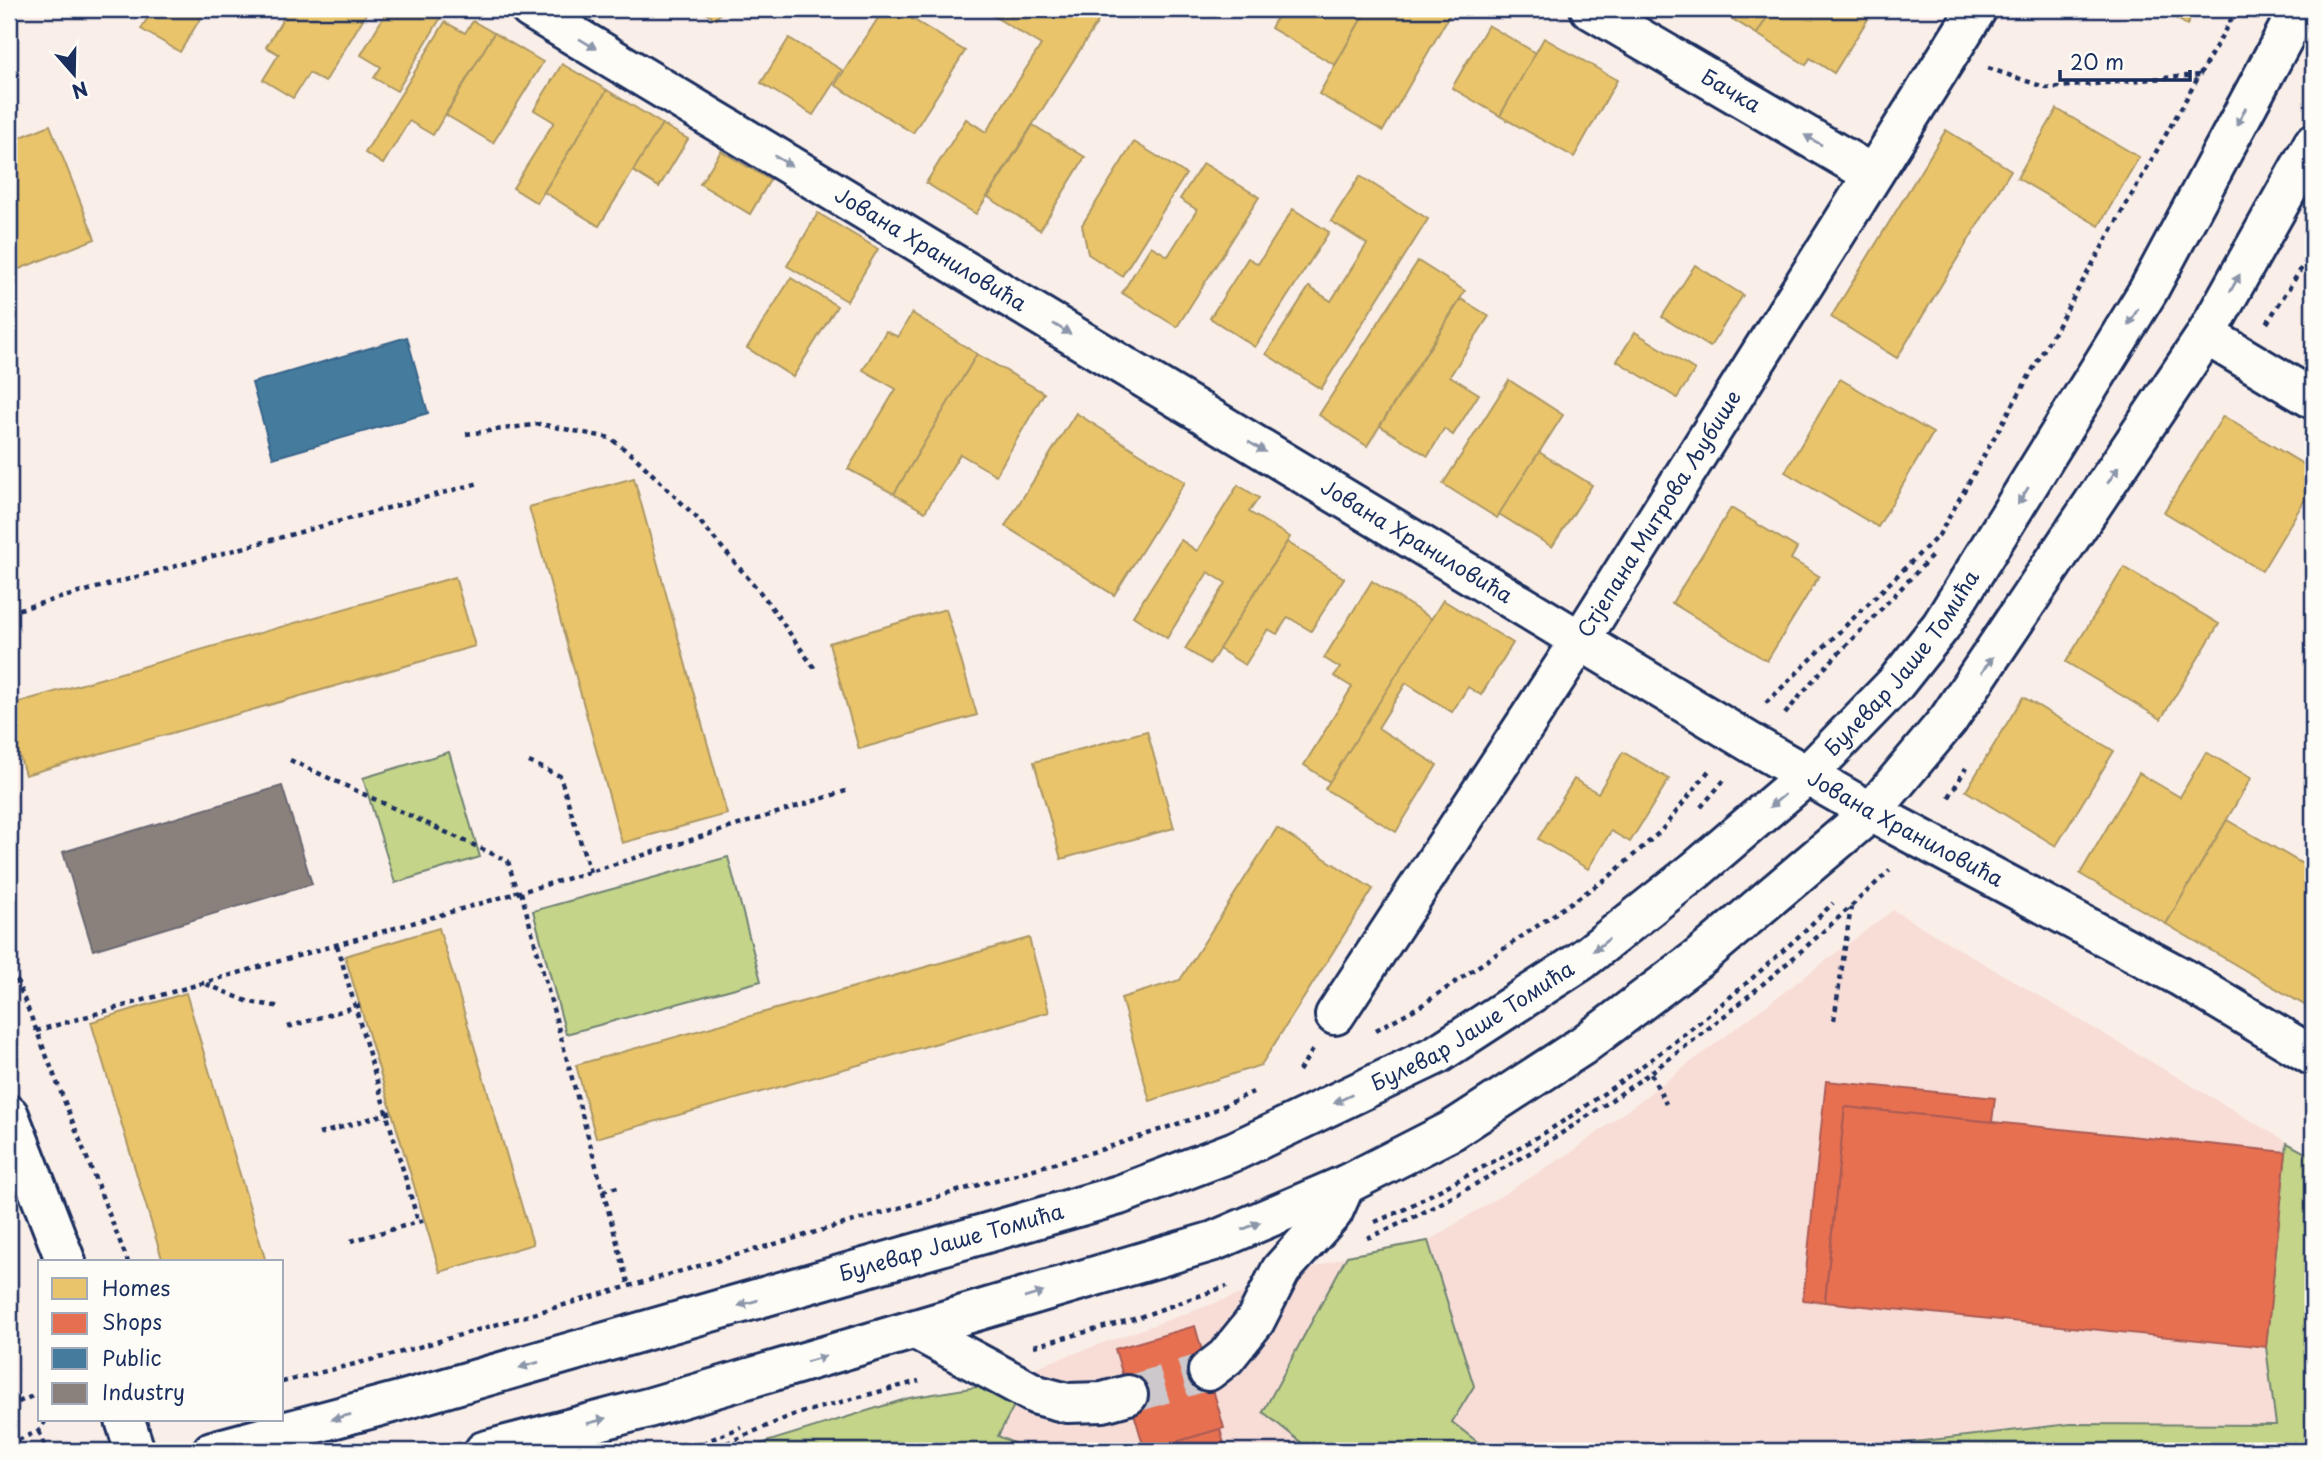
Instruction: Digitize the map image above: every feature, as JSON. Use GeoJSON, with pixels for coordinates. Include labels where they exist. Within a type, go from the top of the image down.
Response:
{"type":"FeatureCollection","features":[{"type":"Feature","properties":{"kind":"main road","name":"Јована Храниловића"},"geometry":{"type":"LineString","coordinates":[[530,9],[1806,776],[2181,977],[2313,1056]]}},
{"type":"Feature","properties":{"kind":"main road","name":"Бачка"},"geometry":{"type":"LineString","coordinates":[[1590,9],[1872,174]]}},
{"type":"Feature","properties":{"kind":"main road","name":"Стјепана Митрова Љубише"},"geometry":{"type":"LineString","coordinates":[[1335,1015],[1580,641],[1977,9]]}},
{"type":"Feature","properties":{"kind":"main road","name":"Булевар Јаше Томића"},"geometry":{"type":"LineString","coordinates":[[212,1451],[407,1399],[1119,1195],[1235,1151],[1436,1055],[1581,961],[1696,870],[1806,776],[1895,684],[1941,626],[2148,291],[2299,9]]}},
{"type":"Feature","properties":{"kind":"main road"},"geometry":{"type":"LineString","coordinates":[[484,1451],[649,1408],[1214,1241],[1345,1185],[1451,1131],[1582,1046],[1700,957],[1871,812],[1948,720],[2206,335],[2313,144]]}},
{"type":"Feature","properties":{"kind":"main road"},"geometry":{"type":"LineString","coordinates":[[2206,335],[2313,400]]}},
{"type":"Feature","properties":{"kind":"main road"},"geometry":{"type":"LineString","coordinates":[[9,1115],[65,1260]]}},
{"type":"Feature","properties":{"kind":"main road"},"geometry":{"type":"LineString","coordinates":[[1208,1371],[1226,1357],[1255,1321],[1281,1270],[1334,1212],[1345,1185]]}},
{"type":"Feature","properties":{"kind":"main road"},"geometry":{"type":"LineString","coordinates":[[916,1331],[1037,1395],[1067,1403],[1103,1402],[1128,1395]]}},
{"type":"Feature","properties":{"kind":"main road"},"geometry":{"type":"LineString","coordinates":[[126,1422],[135,1451]]}},
{"type":"Feature","properties":{"kind":"path"},"geometry":{"type":"LineString","coordinates":[[1766,704],[1939,535],[2237,9]]}},
{"type":"Feature","properties":{"kind":"path"},"geometry":{"type":"LineString","coordinates":[[1948,55],[2047,88],[2201,75]]}},
{"type":"Feature","properties":{"kind":"path"},"geometry":{"type":"LineString","coordinates":[[2244,358],[2313,250]]}},
{"type":"Feature","properties":{"kind":"path"},"geometry":{"type":"LineString","coordinates":[[466,434],[540,424],[610,438],[635,457],[695,517],[765,598],[817,672]]}},
{"type":"Feature","properties":{"kind":"path"},"geometry":{"type":"LineString","coordinates":[[9,612],[479,483]]}},
{"type":"Feature","properties":{"kind":"path"},"geometry":{"type":"LineString","coordinates":[[1792,707],[1815,678],[1938,550]]}},
{"type":"Feature","properties":{"kind":"path"},"geometry":{"type":"LineString","coordinates":[[290,760],[508,861],[629,1286]]}},
{"type":"Feature","properties":{"kind":"path"},"geometry":{"type":"LineString","coordinates":[[529,762],[560,776],[590,872]]}},
{"type":"Feature","properties":{"kind":"path"},"geometry":{"type":"LineString","coordinates":[[1373,1031],[1434,997],[1610,876],[1661,831],[1714,763]]}},
{"type":"Feature","properties":{"kind":"path"},"geometry":{"type":"LineString","coordinates":[[1699,809],[1724,782]]}},
{"type":"Feature","properties":{"kind":"path"},"geometry":{"type":"LineString","coordinates":[[36,1031],[590,872],[849,790]]}},
{"type":"Feature","properties":{"kind":"path"},"geometry":{"type":"LineString","coordinates":[[1360,1240],[1408,1222],[1570,1131],[1651,1074],[1737,1007],[1890,870]]}},
{"type":"Feature","properties":{"kind":"path"},"geometry":{"type":"LineString","coordinates":[[1834,1020],[1851,905]]}},
{"type":"Feature","properties":{"kind":"path"},"geometry":{"type":"LineString","coordinates":[[337,945],[358,1006],[418,1221]]}},
{"type":"Feature","properties":{"kind":"path"},"geometry":{"type":"LineString","coordinates":[[9,961],[127,1260]]}},
{"type":"Feature","properties":{"kind":"path"},"geometry":{"type":"LineString","coordinates":[[204,983],[249,1002],[282,1007]]}},
{"type":"Feature","properties":{"kind":"path"},"geometry":{"type":"LineString","coordinates":[[288,1027],[358,1006]]}},
{"type":"Feature","properties":{"kind":"path"},"geometry":{"type":"LineString","coordinates":[[1287,1077],[1312,1065]]}},
{"type":"Feature","properties":{"kind":"path"},"geometry":{"type":"LineString","coordinates":[[1651,1074],[1666,1104]]}},
{"type":"Feature","properties":{"kind":"path"},"geometry":{"type":"LineString","coordinates":[[284,1382],[391,1355],[1103,1149],[1203,1115],[1263,1088]]}},
{"type":"Feature","properties":{"kind":"path"},"geometry":{"type":"LineString","coordinates":[[319,1134],[389,1113]]}},
{"type":"Feature","properties":{"kind":"path"},"geometry":{"type":"LineString","coordinates":[[603,1191],[621,1186]]}},
{"type":"Feature","properties":{"kind":"path"},"geometry":{"type":"LineString","coordinates":[[351,1241],[425,1220]]}},
{"type":"Feature","properties":{"kind":"path"},"geometry":{"type":"LineString","coordinates":[[1021,1349],[1134,1318],[1239,1282]]}},
{"type":"Feature","properties":{"kind":"path"},"geometry":{"type":"LineString","coordinates":[[708,1451],[793,1415],[932,1377]]}},
{"type":"Feature","properties":{"kind":"path"},"geometry":{"type":"LineString","coordinates":[[9,1406],[35,1395]]}},
{"type":"Feature","properties":{"kind":"path"},"geometry":{"type":"LineString","coordinates":[[9,1413],[12,1428],[9,1429]]}},
{"type":"Feature","properties":{"kind":"path"},"geometry":{"type":"LineString","coordinates":[[9,1444],[39,1430],[45,1422]]}},
{"type":"Feature","properties":{"kind":"path"},"geometry":{"type":"LineString","coordinates":[[39,1430],[47,1451]]}},
{"type":"Feature","properties":{"kind":"shaded area"},"geometry":{"type":"Polygon","coordinates":[[[1893,910],[2313,1157],[2276,1425],[2070,1424],[1836,1451],[1489,1451],[1452,1422],[1428,1241],[1573,1151],[1893,910]]]}},
{"type":"Feature","properties":{"kind":"shaded area"},"geometry":{"type":"Polygon","coordinates":[[[1347,1256],[1263,1412],[1302,1443],[1298,1451],[1031,1451],[997,1436],[983,1386],[1347,1256]]]}},
{"type":"Feature","properties":{"kind":"green space"},"geometry":{"type":"Polygon","coordinates":[[[449,752],[480,857],[395,883],[363,778],[449,752]]]}},
{"type":"Feature","properties":{"kind":"green space"},"geometry":{"type":"Polygon","coordinates":[[[728,857],[761,981],[566,1034],[533,911],[728,857]]]}},
{"type":"Feature","properties":{"kind":"green space"},"geometry":{"type":"Polygon","coordinates":[[[2287,1143],[2313,1157],[2313,1451],[1836,1451],[2070,1424],[2276,1425],[2266,1347],[2287,1143]]]}},
{"type":"Feature","properties":{"kind":"green space"},"geometry":{"type":"Polygon","coordinates":[[[1428,1241],[1474,1386],[1452,1422],[1489,1451],[1298,1451],[1302,1443],[1263,1412],[1347,1256],[1428,1241]]]}},
{"type":"Feature","properties":{"kind":"green space"},"geometry":{"type":"Polygon","coordinates":[[[983,1386],[1017,1400],[998,1436],[1031,1451],[737,1451],[909,1398],[983,1386]]]}},
{"type":"Feature","properties":{"kind":"building: Homes"},"geometry":{"type":"Polygon","coordinates":[[[153,9],[206,9],[180,52],[141,29],[153,9]]]}},
{"type":"Feature","properties":{"kind":"building: Homes"},"geometry":{"type":"Polygon","coordinates":[[[289,9],[369,9],[325,82],[309,73],[293,98],[263,80],[279,54],[266,47],[289,9]]]}},
{"type":"Feature","properties":{"kind":"building: Homes"},"geometry":{"type":"Polygon","coordinates":[[[383,9],[446,9],[397,91],[374,78],[381,67],[361,55],[387,11],[383,9]]]}},
{"type":"Feature","properties":{"kind":"building: Homes"},"geometry":{"type":"Polygon","coordinates":[[[699,9],[723,9],[716,19],[699,9]]]}},
{"type":"Feature","properties":{"kind":"building: Homes"},"geometry":{"type":"Polygon","coordinates":[[[884,9],[896,9],[965,51],[913,133],[835,85],[884,9]]]}},
{"type":"Feature","properties":{"kind":"building: Homes"},"geometry":{"type":"Polygon","coordinates":[[[982,9],[1091,9],[1102,15],[976,214],[926,183],[966,119],[986,132],[1041,45],[982,9]]]}},
{"type":"Feature","properties":{"kind":"building: Homes"},"geometry":{"type":"Polygon","coordinates":[[[1281,9],[1367,9],[1335,65],[1271,28],[1281,9]]]}},
{"type":"Feature","properties":{"kind":"building: Homes"},"geometry":{"type":"Polygon","coordinates":[[[1367,9],[1453,9],[1383,131],[1319,94],[1367,9]]]}},
{"type":"Feature","properties":{"kind":"building: Homes"},"geometry":{"type":"Polygon","coordinates":[[[1716,9],[1772,9],[1757,34],[1716,9]]]}},
{"type":"Feature","properties":{"kind":"building: Homes"},"geometry":{"type":"Polygon","coordinates":[[[1772,9],[1873,11],[1834,73],[1810,58],[1806,65],[1757,34],[1772,9]]]}},
{"type":"Feature","properties":{"kind":"building: Homes"},"geometry":{"type":"Polygon","coordinates":[[[2160,9],[2197,9],[2187,25],[2160,9]]]}},
{"type":"Feature","properties":{"kind":"building: Homes"},"geometry":{"type":"Polygon","coordinates":[[[473,21],[494,33],[433,135],[409,121],[383,164],[365,153],[445,22],[465,33],[473,21]]]}},
{"type":"Feature","properties":{"kind":"building: Homes"},"geometry":{"type":"Polygon","coordinates":[[[1488,25],[1536,53],[1500,116],[1452,88],[1488,25]]]}},
{"type":"Feature","properties":{"kind":"building: Homes"},"geometry":{"type":"Polygon","coordinates":[[[494,33],[543,62],[493,143],[446,115],[494,33]]]}},
{"type":"Feature","properties":{"kind":"building: Homes"},"geometry":{"type":"Polygon","coordinates":[[[789,38],[842,70],[813,115],[761,83],[789,38]]]}},
{"type":"Feature","properties":{"kind":"building: Homes"},"geometry":{"type":"Polygon","coordinates":[[[1544,38],[1617,80],[1574,157],[1500,116],[1544,38]]]}},
{"type":"Feature","properties":{"kind":"building: Homes"},"geometry":{"type":"Polygon","coordinates":[[[562,64],[607,90],[537,203],[513,188],[554,122],[534,110],[562,64]]]}},
{"type":"Feature","properties":{"kind":"building: Homes"},"geometry":{"type":"Polygon","coordinates":[[[607,90],[662,124],[599,226],[544,192],[607,90]]]}},
{"type":"Feature","properties":{"kind":"building: Homes"},"geometry":{"type":"Polygon","coordinates":[[[2057,109],[2139,157],[2099,226],[2017,178],[2057,109]]]}},
{"type":"Feature","properties":{"kind":"building: Homes"},"geometry":{"type":"Polygon","coordinates":[[[662,124],[688,139],[659,187],[633,171],[662,124]]]}},
{"type":"Feature","properties":{"kind":"building: Homes"},"geometry":{"type":"Polygon","coordinates":[[[50,125],[95,239],[9,273],[9,142],[50,125]]]}},
{"type":"Feature","properties":{"kind":"building: Homes"},"geometry":{"type":"Polygon","coordinates":[[[1033,125],[1085,157],[1040,230],[988,197],[1033,125]]]}},
{"type":"Feature","properties":{"kind":"building: Homes"},"geometry":{"type":"Polygon","coordinates":[[[1946,130],[2011,170],[1897,358],[1831,317],[1946,130]]]}},
{"type":"Feature","properties":{"kind":"building: Homes"},"geometry":{"type":"Polygon","coordinates":[[[1134,142],[1186,174],[1122,276],[1088,254],[1082,225],[1134,142]]]}},
{"type":"Feature","properties":{"kind":"building: Homes"},"geometry":{"type":"Polygon","coordinates":[[[721,151],[770,180],[750,214],[700,184],[721,151]]]}},
{"type":"Feature","properties":{"kind":"building: Homes"},"geometry":{"type":"Polygon","coordinates":[[[1203,163],[1259,197],[1177,327],[1122,293],[1151,246],[1168,256],[1197,210],[1180,199],[1203,163]]]}},
{"type":"Feature","properties":{"kind":"building: Homes"},"geometry":{"type":"Polygon","coordinates":[[[1360,176],[1428,219],[1321,389],[1266,354],[1309,287],[1331,301],[1367,244],[1331,221],[1360,176]]]}},
{"type":"Feature","properties":{"kind":"building: Homes"},"geometry":{"type":"Polygon","coordinates":[[[1293,209],[1329,232],[1255,347],[1210,318],[1248,258],[1258,264],[1293,209]]]}},
{"type":"Feature","properties":{"kind":"building: Homes"},"geometry":{"type":"Polygon","coordinates":[[[818,213],[878,249],[847,301],[787,266],[818,213]]]}},
{"type":"Feature","properties":{"kind":"building: Homes"},"geometry":{"type":"Polygon","coordinates":[[[1418,261],[1465,291],[1367,446],[1319,415],[1418,261]]]}},
{"type":"Feature","properties":{"kind":"building: Homes"},"geometry":{"type":"Polygon","coordinates":[[[1695,265],[1743,295],[1710,347],[1662,317],[1695,265]]]}},
{"type":"Feature","properties":{"kind":"building: Homes"},"geometry":{"type":"Polygon","coordinates":[[[791,278],[837,306],[793,377],[747,348],[791,278]]]}},
{"type":"Feature","properties":{"kind":"building: Homes"},"geometry":{"type":"Polygon","coordinates":[[[1461,299],[1489,316],[1450,376],[1479,394],[1453,435],[1444,429],[1428,456],[1380,426],[1461,299]]]}},
{"type":"Feature","properties":{"kind":"building: Homes"},"geometry":{"type":"Polygon","coordinates":[[[912,313],[977,354],[894,494],[848,469],[896,389],[863,370],[886,331],[898,337],[912,313]]]}},
{"type":"Feature","properties":{"kind":"building: Homes"},"geometry":{"type":"Polygon","coordinates":[[[1635,332],[1695,370],[1677,398],[1617,361],[1635,332]]]}},
{"type":"Feature","properties":{"kind":"building: Homes"},"geometry":{"type":"Polygon","coordinates":[[[977,354],[1044,393],[996,475],[960,454],[925,512],[894,494],[977,354]]]}},
{"type":"Feature","properties":{"kind":"building: Homes"},"geometry":{"type":"Polygon","coordinates":[[[1840,379],[1933,433],[1878,527],[1785,472],[1840,379]]]}},
{"type":"Feature","properties":{"kind":"building: Homes"},"geometry":{"type":"Polygon","coordinates":[[[1509,380],[1563,415],[1497,518],[1443,484],[1509,380]]]}},
{"type":"Feature","properties":{"kind":"building: Homes"},"geometry":{"type":"Polygon","coordinates":[[[1076,413],[1185,482],[1114,595],[1005,526],[1076,413]]]}},
{"type":"Feature","properties":{"kind":"building: Homes"},"geometry":{"type":"Polygon","coordinates":[[[2223,416],[2313,470],[2313,486],[2262,571],[2164,512],[2223,416]]]}},
{"type":"Feature","properties":{"kind":"building: Homes"},"geometry":{"type":"Polygon","coordinates":[[[1539,452],[1592,485],[1552,547],[1499,514],[1539,452]]]}},
{"type":"Feature","properties":{"kind":"building: Homes"},"geometry":{"type":"Polygon","coordinates":[[[634,478],[727,814],[622,843],[529,507],[634,478]]]}},
{"type":"Feature","properties":{"kind":"building: Homes"},"geometry":{"type":"Polygon","coordinates":[[[1238,485],[1259,498],[1249,512],[1290,537],[1210,664],[1185,649],[1226,583],[1208,572],[1167,638],[1133,616],[1181,540],[1197,551],[1238,485]]]}},
{"type":"Feature","properties":{"kind":"building: Homes"},"geometry":{"type":"Polygon","coordinates":[[[1731,508],[1797,548],[1791,559],[1819,576],[1767,661],[1672,603],[1731,508]]]}},
{"type":"Feature","properties":{"kind":"building: Homes"},"geometry":{"type":"Polygon","coordinates":[[[1287,542],[1344,578],[1311,631],[1288,617],[1277,634],[1268,629],[1245,665],[1219,649],[1287,542]]]}},
{"type":"Feature","properties":{"kind":"building: Homes"},"geometry":{"type":"Polygon","coordinates":[[[2124,567],[2219,624],[2161,719],[2066,662],[2124,567]]]}},
{"type":"Feature","properties":{"kind":"building: Homes"},"geometry":{"type":"Polygon","coordinates":[[[455,577],[475,646],[25,775],[9,719],[9,705],[455,577]]]}},
{"type":"Feature","properties":{"kind":"building: Homes"},"geometry":{"type":"Polygon","coordinates":[[[1372,581],[1432,619],[1330,782],[1304,765],[1352,687],[1334,676],[1340,668],[1324,658],[1372,581]]]}},
{"type":"Feature","properties":{"kind":"building: Homes"},"geometry":{"type":"Polygon","coordinates":[[[1443,600],[1513,643],[1481,695],[1468,687],[1452,712],[1406,683],[1378,728],[1437,765],[1396,832],[1325,789],[1443,600]]]}},
{"type":"Feature","properties":{"kind":"building: Homes"},"geometry":{"type":"Polygon","coordinates":[[[946,609],[977,715],[859,749],[829,643],[946,609]]]}},
{"type":"Feature","properties":{"kind":"building: Homes"},"geometry":{"type":"Polygon","coordinates":[[[2023,697],[2114,751],[2056,846],[1966,791],[2023,697]]]}},
{"type":"Feature","properties":{"kind":"building: Homes"},"geometry":{"type":"Polygon","coordinates":[[[1147,731],[1174,828],[1061,859],[1034,762],[1147,731]]]}},
{"type":"Feature","properties":{"kind":"building: Homes"},"geometry":{"type":"Polygon","coordinates":[[[1623,752],[1669,779],[1630,842],[1611,831],[1588,869],[1538,839],[1574,779],[1598,793],[1623,752]]]}},
{"type":"Feature","properties":{"kind":"building: Homes"},"geometry":{"type":"Polygon","coordinates":[[[2206,752],[2251,778],[2166,924],[2080,874],[2139,773],[2180,797],[2206,752]]]}},
{"type":"Feature","properties":{"kind":"building: Homes"},"geometry":{"type":"Polygon","coordinates":[[[2227,820],[2313,870],[2313,1010],[2166,924],[2227,820]]]}},
{"type":"Feature","properties":{"kind":"building: Homes"},"geometry":{"type":"Polygon","coordinates":[[[1277,828],[1373,889],[1261,1065],[1150,1101],[1121,998],[1180,980],[1277,828]]]}},
{"type":"Feature","properties":{"kind":"building: Homes"},"geometry":{"type":"Polygon","coordinates":[[[439,928],[533,1244],[440,1272],[345,956],[439,928]]]}},
{"type":"Feature","properties":{"kind":"building: Homes"},"geometry":{"type":"Polygon","coordinates":[[[1029,938],[1049,1012],[596,1138],[576,1065],[1029,938]]]}},
{"type":"Feature","properties":{"kind":"building: Homes"},"geometry":{"type":"Polygon","coordinates":[[[186,993],[265,1260],[162,1260],[91,1022],[186,993]]]}},
{"type":"Feature","properties":{"kind":"building: Shops"},"geometry":{"type":"Polygon","coordinates":[[[1826,1081],[1995,1098],[1992,1122],[1845,1107],[1825,1302],[1803,1300],[1826,1081]]]}},
{"type":"Feature","properties":{"kind":"building: Shops"},"geometry":{"type":"Polygon","coordinates":[[[1845,1107],[2286,1152],[2266,1347],[1825,1302],[1845,1107]]]}},
{"type":"Feature","properties":{"kind":"building: Shops"},"geometry":{"type":"Polygon","coordinates":[[[1195,1326],[1224,1428],[1145,1451],[1115,1349],[1195,1326]]]}},
{"type":"Feature","properties":{"kind":"building: Shops"},"geometry":{"type":"Polygon","coordinates":[[[1220,1429],[1226,1451],[1145,1451],[1220,1429]]]}},
{"type":"Feature","properties":{"kind":"building: Public"},"geometry":{"type":"Polygon","coordinates":[[[407,337],[428,413],[273,458],[252,383],[407,337]]]}},
{"type":"Feature","properties":{"kind":"building: Industry"},"geometry":{"type":"Polygon","coordinates":[[[282,786],[312,884],[93,950],[63,852],[282,786]]]}},
{"type":"Feature","properties":{"kind":"tunnel"},"geometry":{"type":"LineString","coordinates":[[1128,1395],[1208,1371]]}}]}
